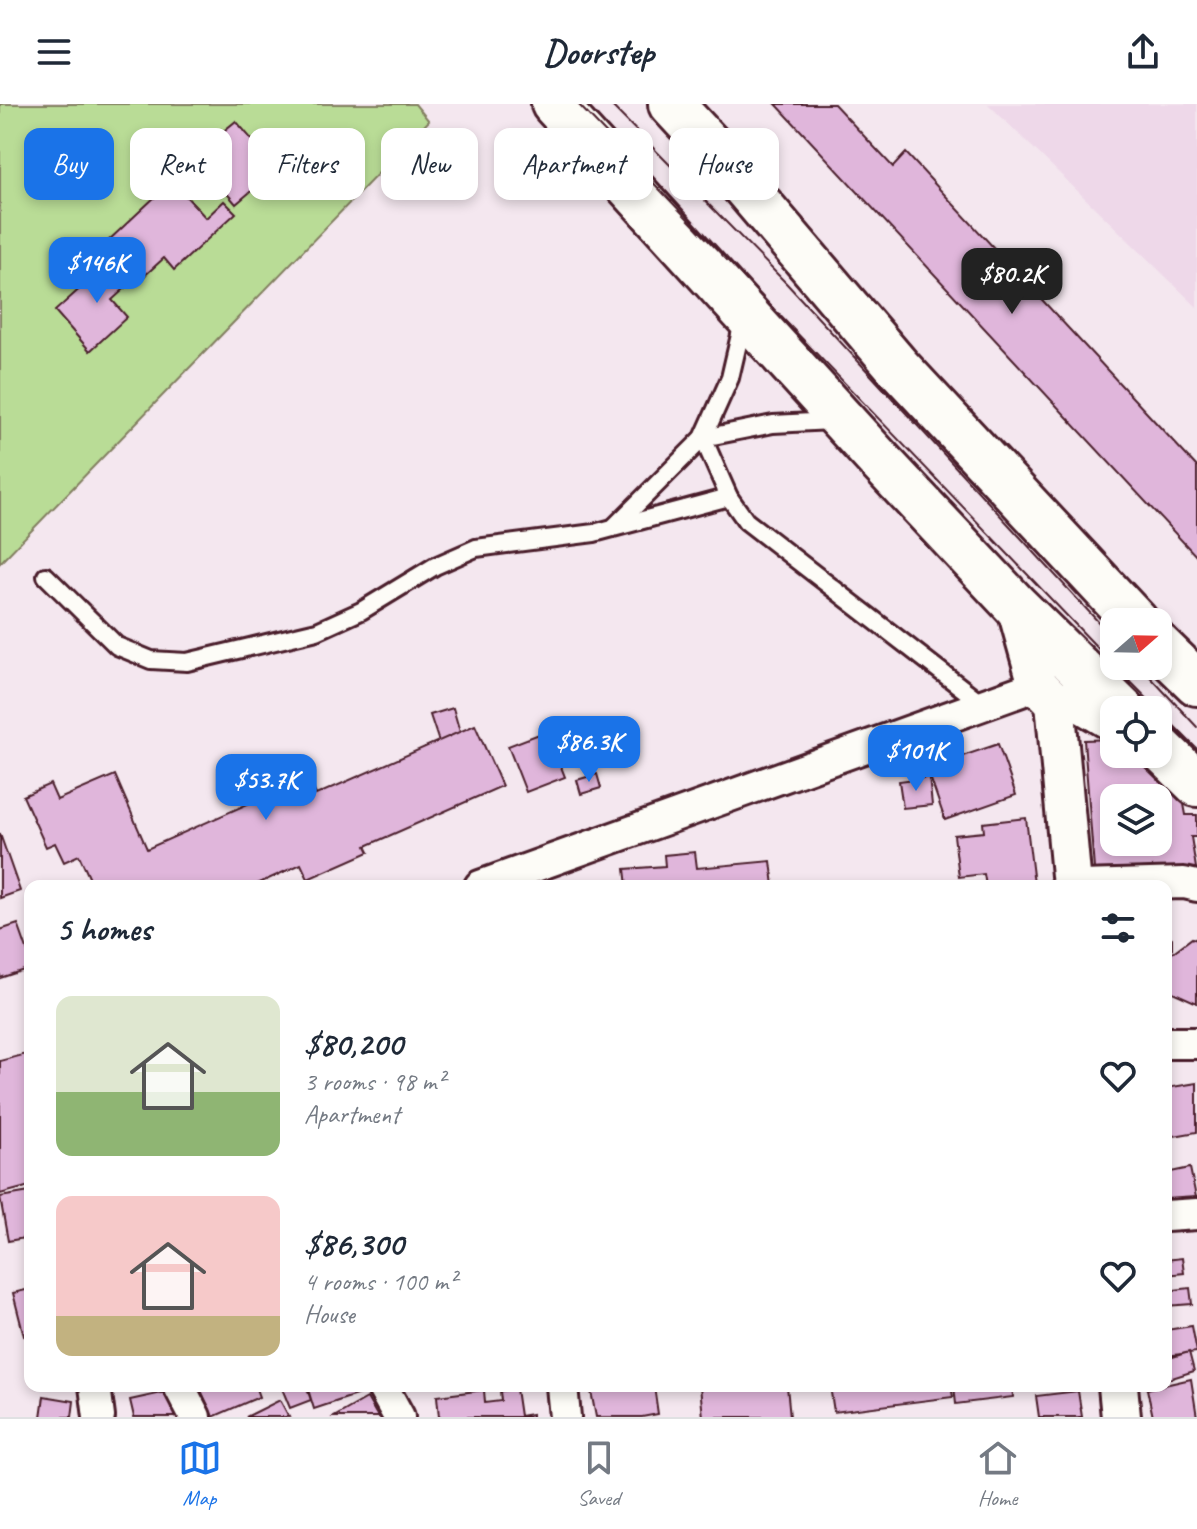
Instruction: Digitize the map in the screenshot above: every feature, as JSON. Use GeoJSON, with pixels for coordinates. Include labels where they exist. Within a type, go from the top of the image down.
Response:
{"type":"FeatureCollection","features":[{"type":"Feature","properties":{"kind":"main road"},"geometry":{"type":"LineString","coordinates":[[554,104],[744,314],[1016,606],[1108,696]]}},
{"type":"Feature","properties":{"kind":"main road"},"geometry":{"type":"LineString","coordinates":[[671,104],[693,128]]}},
{"type":"Feature","properties":{"kind":"main road"},"geometry":{"type":"LineString","coordinates":[[756,200],[898,367],[1123,608]]}},
{"type":"Feature","properties":{"kind":"main road"},"geometry":{"type":"LineString","coordinates":[[1172,659],[1197,683]]}},
{"type":"Feature","properties":{"kind":"main road"},"geometry":{"type":"LineString","coordinates":[[1172,760],[1197,784]]}},
{"type":"Feature","properties":{"kind":"street"},"geometry":{"type":"LineString","coordinates":[[1016,606],[1046,694],[1071,880]]}},
{"type":"Feature","properties":{"kind":"street"},"geometry":{"type":"LineString","coordinates":[[515,880],[984,705],[1046,694],[1078,701],[1100,714]]}},
{"type":"Feature","properties":{"kind":"street"},"geometry":{"type":"LineString","coordinates":[[1172,883],[1197,886]]}},
{"type":"Feature","properties":{"kind":"street"},"geometry":{"type":"LineString","coordinates":[[1172,1043],[1197,1043]]}},
{"type":"Feature","properties":{"kind":"street"},"geometry":{"type":"LineString","coordinates":[[1172,1216],[1197,1214]]}},
{"type":"Feature","properties":{"kind":"street"},"geometry":{"type":"LineString","coordinates":[[96,1392],[99,1417]]}},
{"type":"Feature","properties":{"kind":"street"},"geometry":{"type":"LineString","coordinates":[[182,1392],[195,1417]]}},
{"type":"Feature","properties":{"kind":"street"},"geometry":{"type":"LineString","coordinates":[[385,1392],[399,1417]]}},
{"type":"Feature","properties":{"kind":"street"},"geometry":{"type":"LineString","coordinates":[[563,1392],[565,1417]]}},
{"type":"Feature","properties":{"kind":"street"},"geometry":{"type":"LineString","coordinates":[[1119,1392],[1121,1417]]}},
{"type":"Feature","properties":{"kind":"lane"},"geometry":{"type":"LineString","coordinates":[[683,104],[698,128]]}},
{"type":"Feature","properties":{"kind":"lane"},"geometry":{"type":"LineString","coordinates":[[614,527],[703,438],[730,378],[744,314]]}},
{"type":"Feature","properties":{"kind":"lane"},"geometry":{"type":"LineString","coordinates":[[703,438],[773,424],[843,420]]}},
{"type":"Feature","properties":{"kind":"lane"},"geometry":{"type":"LineString","coordinates":[[703,438],[729,497],[746,521],[984,705]]}},
{"type":"Feature","properties":{"kind":"lane"},"geometry":{"type":"LineString","coordinates":[[46,576],[117,646],[151,660],[187,662],[317,631],[361,611],[435,566],[476,548],[574,536],[729,497]]}},
{"type":"Feature","properties":{"kind":"shaded area"},"geometry":{"type":"Polygon","coordinates":[[[988,104],[1197,104],[1197,307],[988,104]]]}},
{"type":"Feature","properties":{"kind":"green space"},"geometry":{"type":"Polygon","coordinates":[[[0,104],[415,104],[429,121],[422,128],[381,128],[381,170],[365,187],[365,128],[248,128],[248,200],[352,200],[0,563],[0,104]]]}},
{"type":"Feature","properties":{"kind":"building"},"geometry":{"type":"Polygon","coordinates":[[[776,104],[834,104],[893,167],[906,153],[1197,467],[1197,557],[776,104]]]}},
{"type":"Feature","properties":{"kind":"building"},"geometry":{"type":"Polygon","coordinates":[[[236,121],[248,135],[248,194],[236,204],[232,199],[232,128],[227,128],[236,121]]]}},
{"type":"Feature","properties":{"kind":"building"},"geometry":{"type":"Polygon","coordinates":[[[152,200],[189,200],[206,218],[224,201],[236,213],[174,270],[164,258],[142,278],[108,241],[152,200]]]}},
{"type":"Feature","properties":{"kind":"building"},"geometry":{"type":"Polygon","coordinates":[[[114,258],[134,280],[112,300],[127,317],[90,351],[55,311],[114,258]]]}},
{"type":"Feature","properties":{"kind":"building"},"geometry":{"type":"Polygon","coordinates":[[[453,708],[462,739],[440,745],[430,715],[453,708]]]}},
{"type":"Feature","properties":{"kind":"building"},"geometry":{"type":"Polygon","coordinates":[[[475,725],[502,786],[366,846],[369,852],[308,879],[301,864],[266,880],[90,880],[79,855],[64,862],[55,843],[46,847],[23,796],[50,784],[57,800],[115,775],[147,849],[308,777],[316,795],[475,725]]]}},
{"type":"Feature","properties":{"kind":"building"},"geometry":{"type":"Polygon","coordinates":[[[547,731],[565,777],[526,792],[508,746],[547,731]]]}},
{"type":"Feature","properties":{"kind":"building"},"geometry":{"type":"Polygon","coordinates":[[[1100,739],[1100,768],[1149,768],[1164,784],[1100,784],[1100,856],[1172,856],[1172,792],[1184,804],[1186,815],[1197,815],[1197,837],[1191,837],[1196,868],[1094,869],[1084,740],[1100,739]]]}},
{"type":"Feature","properties":{"kind":"building"},"geometry":{"type":"Polygon","coordinates":[[[998,744],[1016,795],[945,820],[927,768],[998,744]]]}},
{"type":"Feature","properties":{"kind":"building"},"geometry":{"type":"Polygon","coordinates":[[[597,774],[601,788],[581,794],[577,780],[597,774]]]}},
{"type":"Feature","properties":{"kind":"building"},"geometry":{"type":"Polygon","coordinates":[[[929,777],[932,805],[903,808],[899,781],[929,777]]]}},
{"type":"Feature","properties":{"kind":"building"},"geometry":{"type":"Polygon","coordinates":[[[1026,818],[1034,880],[985,880],[984,874],[959,877],[954,835],[984,832],[983,823],[1026,818]]]}},
{"type":"Feature","properties":{"kind":"building"},"geometry":{"type":"Polygon","coordinates":[[[0,834],[20,891],[0,898],[0,834]]]}},
{"type":"Feature","properties":{"kind":"building"},"geometry":{"type":"Polygon","coordinates":[[[695,852],[697,868],[771,861],[773,880],[626,880],[625,869],[665,866],[664,855],[695,852]]]}},
{"type":"Feature","properties":{"kind":"building"},"geometry":{"type":"Polygon","coordinates":[[[18,924],[24,941],[24,970],[0,978],[0,930],[18,924]]]}},
{"type":"Feature","properties":{"kind":"building"},"geometry":{"type":"Polygon","coordinates":[[[1192,938],[1197,940],[1197,1003],[1172,992],[1172,953],[1192,938]]]}},
{"type":"Feature","properties":{"kind":"building"},"geometry":{"type":"Polygon","coordinates":[[[24,1055],[24,1188],[0,1194],[0,1061],[24,1055]]]}},
{"type":"Feature","properties":{"kind":"building"},"geometry":{"type":"Polygon","coordinates":[[[1197,1083],[1197,1132],[1172,1136],[1172,1087],[1197,1083]]]}},
{"type":"Feature","properties":{"kind":"building"},"geometry":{"type":"Polygon","coordinates":[[[1190,1168],[1197,1202],[1172,1219],[1172,1172],[1190,1168]]]}},
{"type":"Feature","properties":{"kind":"building"},"geometry":{"type":"Polygon","coordinates":[[[24,1193],[24,1238],[8,1241],[0,1197],[24,1193]]]}},
{"type":"Feature","properties":{"kind":"building"},"geometry":{"type":"Polygon","coordinates":[[[1182,1258],[1184,1273],[1172,1274],[1172,1259],[1182,1258]]]}},
{"type":"Feature","properties":{"kind":"building"},"geometry":{"type":"Polygon","coordinates":[[[1190,1288],[1192,1304],[1172,1306],[1172,1290],[1190,1288]]]}},
{"type":"Feature","properties":{"kind":"building"},"geometry":{"type":"Polygon","coordinates":[[[24,1290],[24,1336],[13,1293],[24,1290]]]}},
{"type":"Feature","properties":{"kind":"building"},"geometry":{"type":"Polygon","coordinates":[[[1192,1326],[1197,1352],[1172,1355],[1172,1329],[1192,1326]]]}},
{"type":"Feature","properties":{"kind":"building"},"geometry":{"type":"Polygon","coordinates":[[[1189,1352],[1194,1371],[1172,1378],[1172,1357],[1189,1352]]]}},
{"type":"Feature","properties":{"kind":"building"},"geometry":{"type":"Polygon","coordinates":[[[1191,1379],[1197,1417],[1153,1417],[1148,1392],[1172,1392],[1172,1383],[1191,1379]]]}},
{"type":"Feature","properties":{"kind":"building"},"geometry":{"type":"Polygon","coordinates":[[[171,1392],[176,1417],[134,1417],[130,1400],[171,1392]]]}},
{"type":"Feature","properties":{"kind":"building"},"geometry":{"type":"Polygon","coordinates":[[[202,1392],[257,1392],[259,1397],[213,1417],[202,1392]]]}},
{"type":"Feature","properties":{"kind":"building"},"geometry":{"type":"Polygon","coordinates":[[[283,1392],[308,1392],[311,1400],[290,1408],[283,1392]]]}},
{"type":"Feature","properties":{"kind":"building"},"geometry":{"type":"Polygon","coordinates":[[[309,1392],[362,1392],[362,1393],[314,1409],[309,1392]]]}},
{"type":"Feature","properties":{"kind":"building"},"geometry":{"type":"Polygon","coordinates":[[[484,1392],[485,1403],[501,1401],[500,1392],[516,1392],[520,1416],[532,1414],[532,1417],[439,1417],[437,1396],[484,1392]]]}},
{"type":"Feature","properties":{"kind":"building"},"geometry":{"type":"Polygon","coordinates":[[[591,1392],[655,1392],[658,1414],[596,1417],[591,1392]]]}},
{"type":"Feature","properties":{"kind":"building"},"geometry":{"type":"Polygon","coordinates":[[[701,1392],[788,1392],[790,1417],[703,1417],[701,1392]]]}},
{"type":"Feature","properties":{"kind":"building"},"geometry":{"type":"Polygon","coordinates":[[[831,1392],[952,1392],[953,1397],[834,1412],[831,1392]]]}},
{"type":"Feature","properties":{"kind":"building"},"geometry":{"type":"Polygon","coordinates":[[[955,1392],[1013,1392],[1013,1397],[956,1404],[955,1392]]]}},
{"type":"Feature","properties":{"kind":"building"},"geometry":{"type":"Polygon","coordinates":[[[1078,1392],[1082,1417],[1039,1417],[1036,1396],[1078,1392]]]}},
{"type":"Feature","properties":{"kind":"building"},"geometry":{"type":"Polygon","coordinates":[[[44,1396],[74,1401],[72,1417],[41,1417],[44,1396]]]}},
{"type":"Feature","properties":{"kind":"building"},"geometry":{"type":"Polygon","coordinates":[[[367,1398],[378,1417],[334,1417],[367,1398]]]}},
{"type":"Feature","properties":{"kind":"building"},"geometry":{"type":"Polygon","coordinates":[[[280,1400],[289,1417],[246,1417],[280,1400]]]}},
{"type":"Feature","properties":{"kind":"tram line"},"geometry":{"type":"LineString","coordinates":[[578,104],[1100,650]]}},
{"type":"Feature","properties":{"kind":"tram line"},"geometry":{"type":"LineString","coordinates":[[610,104],[787,284],[1100,624]]}},
{"type":"Feature","properties":{"kind":"tram line"},"geometry":{"type":"LineString","coordinates":[[1129,680],[1197,749]]}},
{"type":"Feature","properties":{"kind":"tram line"},"geometry":{"type":"LineString","coordinates":[[1153,680],[1197,727]]}}]}
